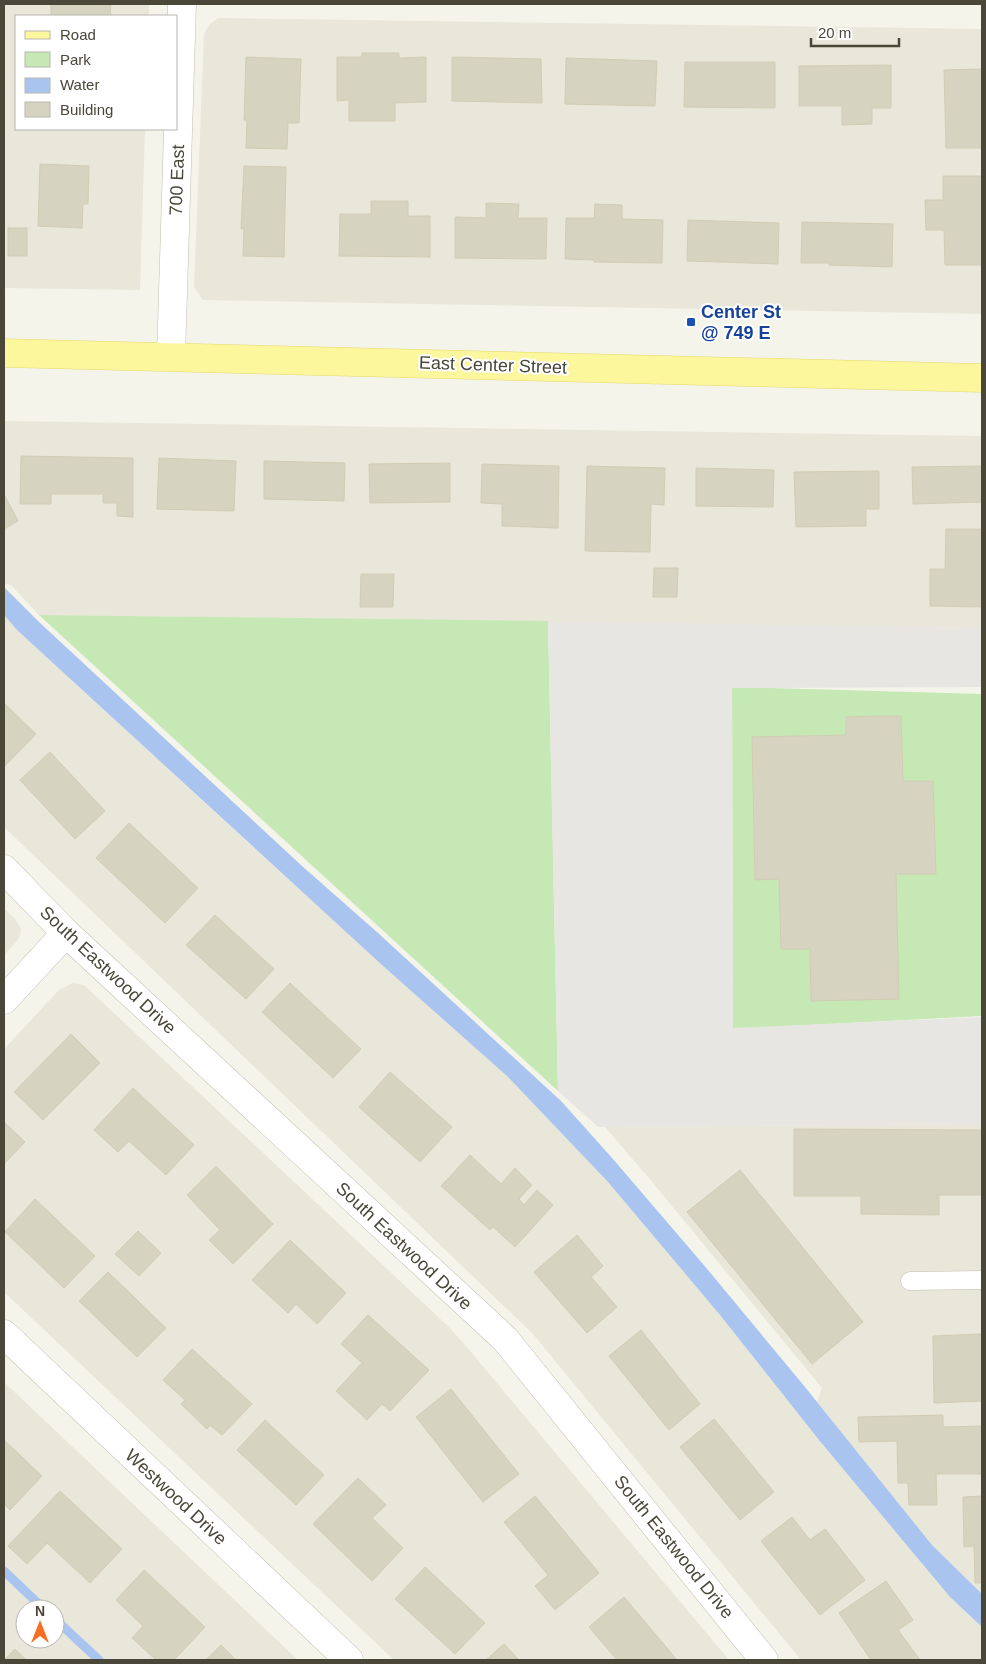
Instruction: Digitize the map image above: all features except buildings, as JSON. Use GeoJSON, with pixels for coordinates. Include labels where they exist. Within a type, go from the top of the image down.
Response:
{"type":"FeatureCollection","features":[{"type":"Feature","properties":{"kind":"main road","name":"East Center Street"},"geometry":{"type":"LineString","coordinates":[[4,352],[982,378]]}},
{"type":"Feature","properties":{"kind":"street","name":"700 East"},"geometry":{"type":"LineString","coordinates":[[172,356],[182,4]]}},
{"type":"Feature","properties":{"kind":"street","name":"South Eastwood Drive"},"geometry":{"type":"LineString","coordinates":[[4,869],[66,933],[505,1339],[764,1660]]}},
{"type":"Feature","properties":{"kind":"street"},"geometry":{"type":"LineString","coordinates":[[4,1000],[66,933]]}},
{"type":"Feature","properties":{"kind":"street","name":"Westwood Drive"},"geometry":{"type":"LineString","coordinates":[[4,1334],[349,1660]]}},
{"type":"Feature","properties":{"kind":"lane"},"geometry":{"type":"LineString","coordinates":[[910,1281],[982,1280]]}},
{"type":"Feature","properties":{"kind":"shaded area"},"geometry":{"type":"Polygon","coordinates":[[[4,4],[149,4],[149,15],[15,15],[15,130],[145,130],[140,290],[4,288],[4,4]]]}},
{"type":"Feature","properties":{"kind":"shaded area"},"geometry":{"type":"Polygon","coordinates":[[[218,18],[982,29],[982,314],[203,300],[194,287],[204,34],[209,25],[218,18]]]}},
{"type":"Feature","properties":{"kind":"shaded area"},"geometry":{"type":"Polygon","coordinates":[[[4,421],[982,436],[982,628],[39,615],[11,585],[4,584],[4,421]]]}},
{"type":"Feature","properties":{"kind":"shaded area"},"geometry":{"type":"Polygon","coordinates":[[[4,615],[17,630],[267,860],[507,1076],[608,1182],[720,1315],[819,1440],[950,1597],[982,1627],[982,1660],[801,1660],[533,1334],[4,827],[4,615]]]}},
{"type":"Feature","properties":{"kind":"shaded area"},"geometry":{"type":"Polygon","coordinates":[[[548,621],[982,628],[982,687],[732,688],[733,1028],[982,1017],[982,1124],[598,1127],[558,1091],[548,621]]]}},
{"type":"Feature","properties":{"kind":"shaded area"},"geometry":{"type":"Polygon","coordinates":[[[4,908],[15,919],[21,929],[20,936],[4,955],[4,908]]]}},
{"type":"Feature","properties":{"kind":"shaded area"},"geometry":{"type":"Polygon","coordinates":[[[73,983],[84,985],[450,1328],[729,1660],[394,1660],[4,1292],[4,1049],[59,990],[73,983]]]}},
{"type":"Feature","properties":{"kind":"shaded area"},"geometry":{"type":"Polygon","coordinates":[[[982,1124],[982,1594],[932,1545],[817,1402],[822,1388],[605,1127],[982,1124]]]}},
{"type":"Feature","properties":{"kind":"shaded area"},"geometry":{"type":"Polygon","coordinates":[[[4,1382],[298,1660],[4,1660],[4,1382]]]}},
{"type":"Feature","properties":{"kind":"green space"},"geometry":{"type":"Polygon","coordinates":[[[39,615],[548,621],[558,1091],[39,615]]]}},
{"type":"Feature","properties":{"kind":"green space"},"geometry":{"type":"Polygon","coordinates":[[[732,687],[982,694],[982,1016],[733,1029],[732,687]]]}},
{"type":"Feature","properties":{"kind":"water"},"geometry":{"type":"Polygon","coordinates":[[[4,587],[39,622],[302,866],[561,1101],[703,1264],[932,1545],[982,1594],[982,1627],[950,1597],[819,1440],[720,1315],[608,1182],[507,1076],[382,965],[17,630],[4,615],[4,587]]]}},
{"type":"Feature","properties":{"kind":"waterway"},"geometry":{"type":"LineString","coordinates":[[4,1571],[33,1599]]}},
{"type":"Feature","properties":{"kind":"waterway"},"geometry":{"type":"LineString","coordinates":[[65,1628],[99,1660]]}},
{"type":"Feature","properties":{"kind":"place","name":"Center St @ 749 E"},"geometry":{"type":"Point","coordinates":[691,322]}}]}
